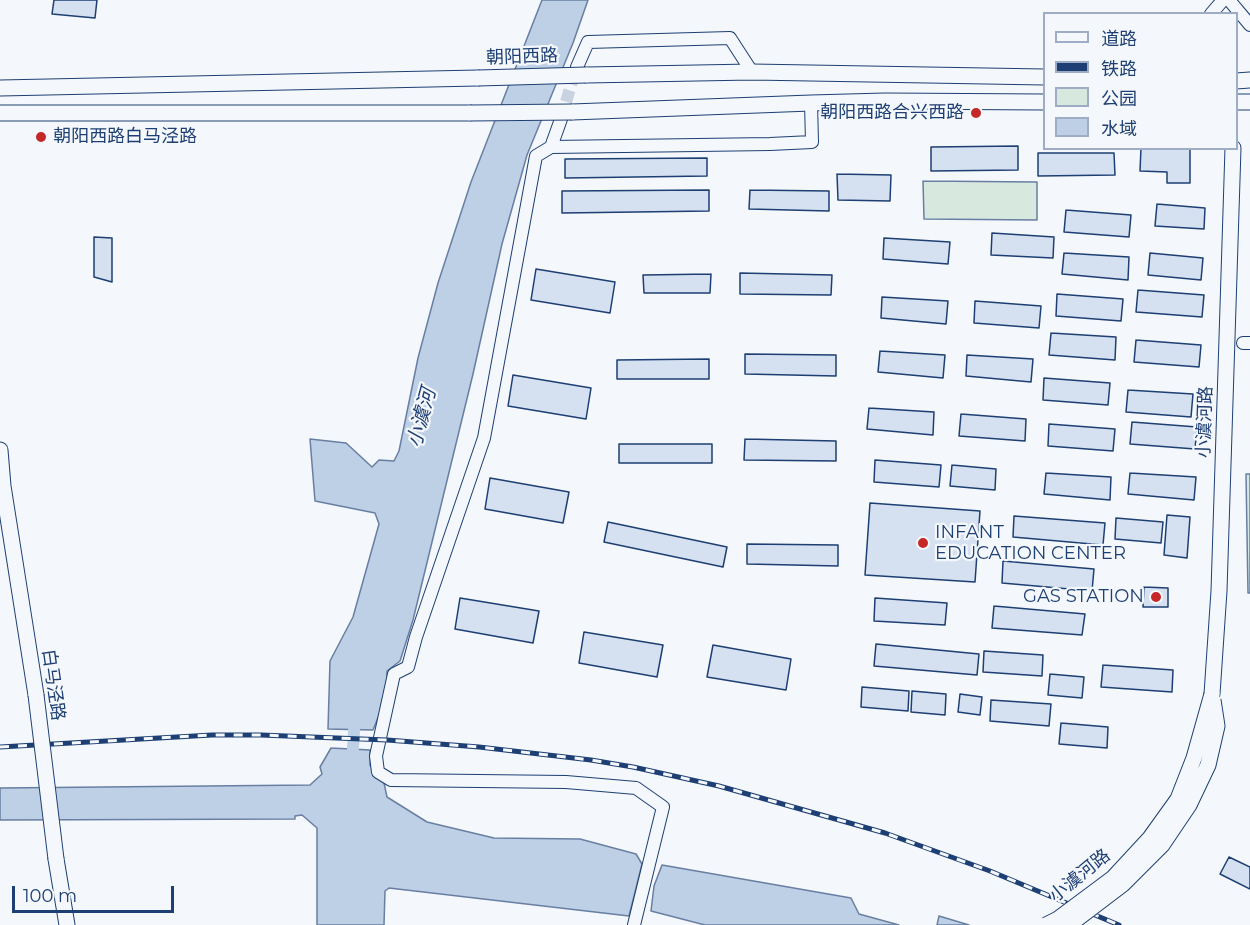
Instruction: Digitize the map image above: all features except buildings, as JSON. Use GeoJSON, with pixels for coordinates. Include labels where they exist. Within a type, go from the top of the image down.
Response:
{"type":"FeatureCollection","features":[{"type":"Feature","properties":{"kind":"main road","name":"朝阳西路"},"geometry":{"type":"LineString","coordinates":[[0,88],[478,78],[581,71],[1043,77]]}},
{"type":"Feature","properties":{"kind":"main road"},"geometry":{"type":"LineString","coordinates":[[0,113],[470,113],[566,116],[811,103],[1043,102]]}},
{"type":"Feature","properties":{"kind":"main road","name":"小澞河路"},"geometry":{"type":"LineString","coordinates":[[1069,925],[1123,884],[1162,845],[1189,805],[1208,765],[1216,726],[1212,694],[1219,591],[1233,150]]}},
{"type":"Feature","properties":{"kind":"main road","name":"白马泾路"},"geometry":{"type":"LineString","coordinates":[[0,450],[3,486],[36,695],[56,859],[67,925]]}},
{"type":"Feature","properties":{"kind":"main road","name":"小澞河路"},"geometry":{"type":"LineString","coordinates":[[1046,925],[1113,878],[1157,828],[1178,799],[1194,758],[1212,694]]}},
{"type":"Feature","properties":{"kind":"street"},"geometry":{"type":"LineString","coordinates":[[1213,12],[1227,0],[1250,25]]}},
{"type":"Feature","properties":{"kind":"street"},"geometry":{"type":"LineString","coordinates":[[581,71],[588,42],[730,38],[752,72]]}},
{"type":"Feature","properties":{"kind":"street"},"geometry":{"type":"LineString","coordinates":[[634,925],[663,807],[636,788],[566,782],[391,780],[378,772],[376,756],[394,674],[408,667],[416,637],[484,438],[536,156],[551,147],[812,142],[811,103]]}},
{"type":"Feature","properties":{"kind":"street"},"geometry":{"type":"LineString","coordinates":[[551,147],[566,116]]}},
{"type":"Feature","properties":{"kind":"green space"},"geometry":{"type":"Polygon","coordinates":[[[923,181],[1037,182],[1037,220],[924,219],[923,181]]]}},
{"type":"Feature","properties":{"kind":"green space"},"geometry":{"type":"Polygon","coordinates":[[[1246,474],[1250,474],[1250,593],[1248,593],[1246,474]]]}},
{"type":"Feature","properties":{"kind":"water"},"geometry":{"type":"Polygon","coordinates":[[[542,0],[588,0],[527,155],[502,244],[413,620],[400,661],[387,671],[386,698],[373,730],[328,729],[330,661],[353,617],[379,524],[375,513],[315,501],[310,439],[346,443],[372,467],[379,460],[394,461],[399,451],[418,358],[438,283],[471,182],[542,0]]]}},
{"type":"Feature","properties":{"kind":"water"},"geometry":{"type":"Polygon","coordinates":[[[331,748],[370,750],[370,765],[384,783],[387,797],[427,822],[494,838],[580,839],[636,854],[642,864],[629,916],[389,888],[385,891],[384,925],[317,925],[317,828],[302,815],[295,816],[295,819],[0,820],[0,788],[310,785],[322,774],[320,767],[331,748]]]}},
{"type":"Feature","properties":{"kind":"water"},"geometry":{"type":"Polygon","coordinates":[[[662,865],[851,898],[859,914],[899,925],[705,925],[651,911],[654,886],[662,865]]]}},
{"type":"Feature","properties":{"kind":"water"},"geometry":{"type":"Polygon","coordinates":[[[939,916],[969,925],[937,925],[939,916]]]}},
{"type":"Feature","properties":{"kind":"waterway","name":"小澞河"},"geometry":{"type":"LineString","coordinates":[[352,764],[355,715]]}},
{"type":"Feature","properties":{"kind":"tunnel"},"geometry":{"type":"LineString","coordinates":[[561,119],[576,68]]}},
{"type":"Feature","properties":{"kind":"railway"},"geometry":{"type":"LineString","coordinates":[[0,747],[212,735],[261,735],[387,740],[479,747],[591,760],[719,786],[885,833],[990,871],[1119,925]]}},
{"type":"Feature","properties":{"kind":"place","name":"朝阳西路合兴西路"},"geometry":{"type":"Point","coordinates":[976,113]}},
{"type":"Feature","properties":{"kind":"place","name":"朝阳西路白马泾路"},"geometry":{"type":"Point","coordinates":[41,137]}},
{"type":"Feature","properties":{"kind":"place","name":"INFANT EDUCATION CENTER"},"geometry":{"type":"Point","coordinates":[923,543]}},
{"type":"Feature","properties":{"kind":"place","name":"GAS STATION"},"geometry":{"type":"Point","coordinates":[1156,597]}}]}
